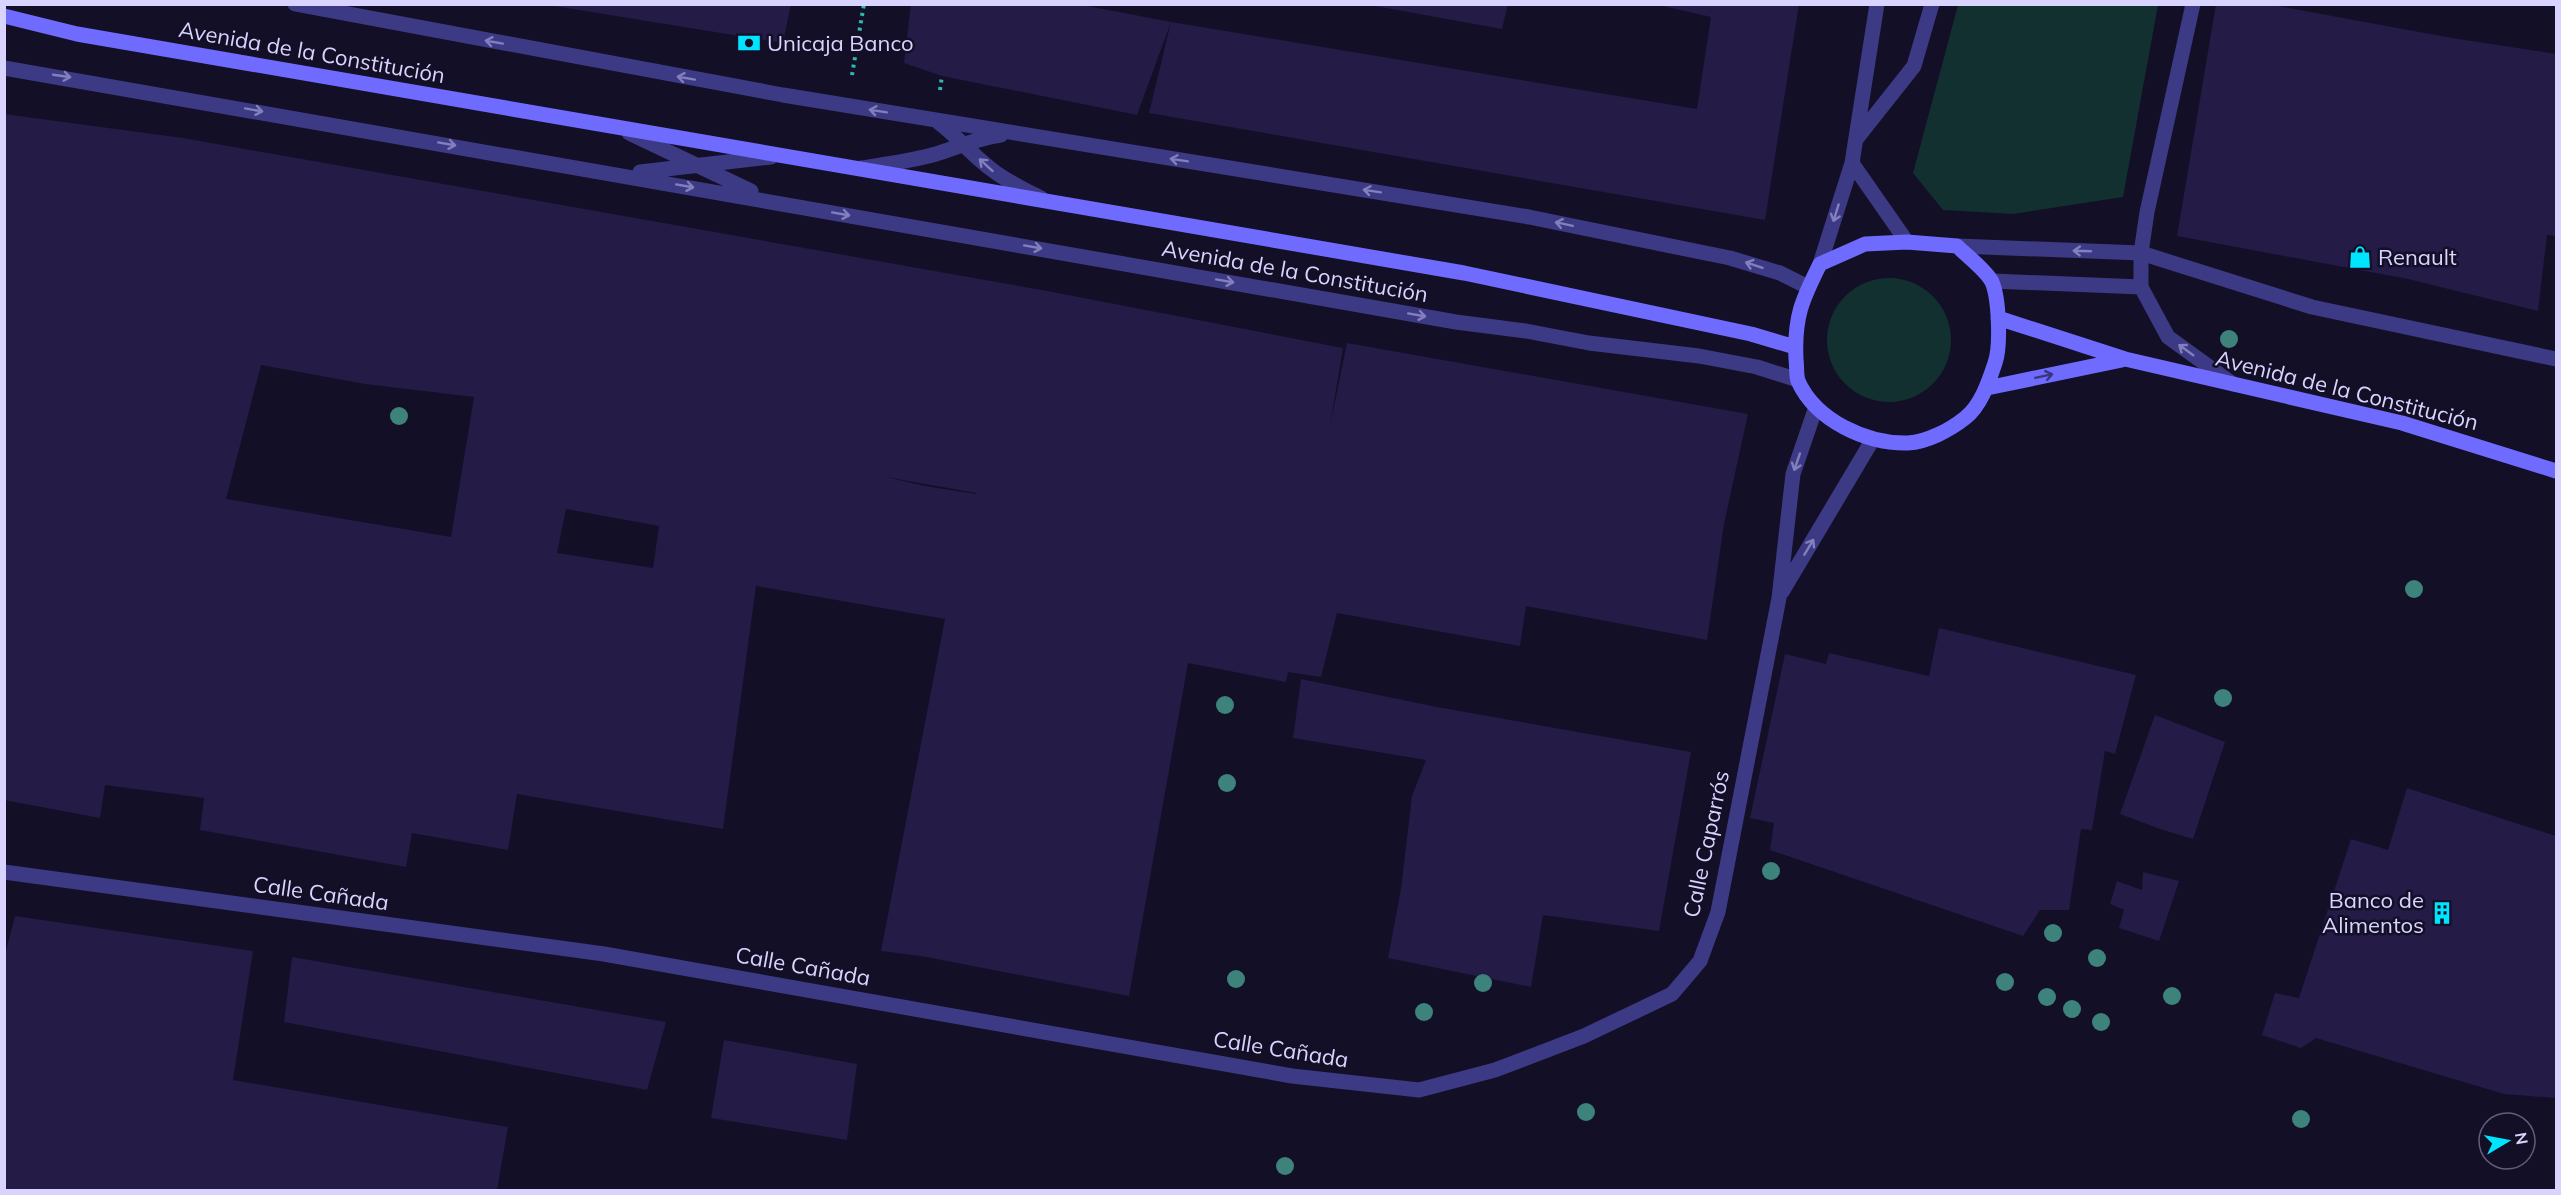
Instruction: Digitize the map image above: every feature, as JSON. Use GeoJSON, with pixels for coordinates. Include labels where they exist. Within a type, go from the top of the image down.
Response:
{"type":"FeatureCollection","features":[{"type":"Feature","properties":{"kind":"main road","name":"Avenida de la Constitución"},"geometry":{"type":"LineString","coordinates":[[4,16],[77,34],[1464,273],[1751,334],[1796,347]]}},
{"type":"Feature","properties":{"kind":"main road"},"geometry":{"type":"LineString","coordinates":[[1907,242],[1957,246],[1992,281],[1998,318],[1999,352],[1987,388],[1967,417],[1934,437],[1909,443],[1873,439],[1845,428],[1816,406],[1798,380],[1796,320],[1820,264],[1864,244],[1907,242]]}},
{"type":"Feature","properties":{"kind":"main road","name":"Avenida de la Constitución"},"geometry":{"type":"LineString","coordinates":[[1998,318],[2125,359],[2402,423],[2556,471]]}},
{"type":"Feature","properties":{"kind":"main road","name":"Avenida de la Constitución"},"geometry":{"type":"LineString","coordinates":[[1987,388],[2125,359]]}},
{"type":"Feature","properties":{"kind":"street","name":"Avenida de la Constitución"},"geometry":{"type":"LineString","coordinates":[[295,4],[847,106],[1529,217],[1730,258],[1780,273],[1809,287]]}},
{"type":"Feature","properties":{"kind":"street"},"geometry":{"type":"LineString","coordinates":[[1820,264],[1852,163],[1877,4]]}},
{"type":"Feature","properties":{"kind":"street"},"geometry":{"type":"LineString","coordinates":[[1856,141],[1914,66],[1932,4]]}},
{"type":"Feature","properties":{"kind":"street"},"geometry":{"type":"LineString","coordinates":[[2193,4],[2147,212],[2141,253],[2141,287],[2168,337],[2234,384]]}},
{"type":"Feature","properties":{"kind":"street","name":"Avenida de la Constitución"},"geometry":{"type":"LineString","coordinates":[[4,68],[1456,322],[1526,331],[1588,343],[1699,356],[1757,368],[1798,380]]}},
{"type":"Feature","properties":{"kind":"street","name":"Avenida de la Constitución"},"geometry":{"type":"LineString","coordinates":[[936,120],[989,168],[1011,184],[1049,201]]}},
{"type":"Feature","properties":{"kind":"street","name":"Avenida de la Constitución"},"geometry":{"type":"LineString","coordinates":[[612,126],[650,141],[696,167],[784,204]]}},
{"type":"Feature","properties":{"kind":"street"},"geometry":{"type":"LineString","coordinates":[[857,168],[910,160],[983,137],[1016,133]]}},
{"type":"Feature","properties":{"kind":"street","name":"Avenida de la Constitución"},"geometry":{"type":"LineString","coordinates":[[607,172],[642,172],[784,156]]}},
{"type":"Feature","properties":{"kind":"street"},"geometry":{"type":"LineString","coordinates":[[1852,163],[1907,242]]}},
{"type":"Feature","properties":{"kind":"street"},"geometry":{"type":"LineString","coordinates":[[1957,246],[2141,253],[2312,307],[2556,359]]}},
{"type":"Feature","properties":{"kind":"street"},"geometry":{"type":"LineString","coordinates":[[1992,281],[2141,287]]}},
{"type":"Feature","properties":{"kind":"street","name":"Calle Caparrós"},"geometry":{"type":"LineString","coordinates":[[1584,1036],[1672,994],[1700,961],[1718,912],[1779,598],[1793,474],[1816,406]]}},
{"type":"Feature","properties":{"kind":"street","name":"Calle Caparrós"},"geometry":{"type":"LineString","coordinates":[[1779,598],[1873,439]]}},
{"type":"Feature","properties":{"kind":"street","name":"Calle Cañada"},"geometry":{"type":"LineString","coordinates":[[4,872],[604,954],[1292,1076],[1419,1090],[1495,1070],[1584,1036]]}},
{"type":"Feature","properties":{"kind":"path"},"geometry":{"type":"LineString","coordinates":[[847,106],[864,4]]}},
{"type":"Feature","properties":{"kind":"green space"},"geometry":{"type":"Polygon","coordinates":[[[1958,5],[2158,5],[2123,197],[2013,214],[1943,210],[1913,173],[1958,5]]]}},
{"type":"Feature","properties":{"kind":"green space"},"geometry":{"type":"Polygon","coordinates":[[[1889,278],[1913,282],[1933,296],[1947,316],[1951,340],[1947,364],[1933,384],[1913,398],[1889,402],[1865,398],[1845,384],[1831,364],[1827,340],[1831,316],[1845,296],[1865,282],[1889,278]]]}},
{"type":"Feature","properties":{"kind":"building"},"geometry":{"type":"Polygon","coordinates":[[[542,4],[791,4],[783,43],[542,4]]]}},
{"type":"Feature","properties":{"kind":"building"},"geometry":{"type":"Polygon","coordinates":[[[911,4],[1077,4],[1171,22],[1137,115],[942,76],[904,63],[911,4]]]}},
{"type":"Feature","properties":{"kind":"building"},"geometry":{"type":"Polygon","coordinates":[[[1364,4],[1508,4],[1502,29],[1364,4]]]}},
{"type":"Feature","properties":{"kind":"building"},"geometry":{"type":"Polygon","coordinates":[[[1654,4],[1799,4],[1765,220],[1149,113],[1171,22],[1697,109],[1711,17],[1654,4]]]}},
{"type":"Feature","properties":{"kind":"building"},"geometry":{"type":"Polygon","coordinates":[[[2216,4],[2267,4],[2452,38],[2556,54],[2556,236],[2547,235],[2538,311],[2408,279],[2177,236],[2216,4]]]}},
{"type":"Feature","properties":{"kind":"building"},"geometry":{"type":"Polygon","coordinates":[[[4,114],[183,138],[1042,290],[1343,348],[1330,426],[1347,343],[1748,414],[1724,524],[1707,640],[1526,606],[1520,646],[1337,613],[1321,677],[1288,672],[1286,682],[1188,663],[1129,996],[921,956],[881,951],[945,619],[756,586],[723,829],[517,794],[508,850],[412,833],[406,867],[200,830],[204,798],[105,785],[100,818],[4,800],[4,114]],[[261,365],[226,499],[451,537],[474,397],[365,384],[261,365]],[[886,477],[925,486],[976,494],[886,477]],[[566,509],[557,553],[653,568],[659,526],[566,509]]]}},
{"type":"Feature","properties":{"kind":"building"},"geometry":{"type":"Polygon","coordinates":[[[1939,628],[2136,675],[2115,754],[2105,751],[2092,830],[2081,829],[2069,910],[2040,910],[2023,936],[1770,850],[1774,823],[1750,818],[1785,654],[1826,664],[1829,653],[1929,676],[1939,628]]]}},
{"type":"Feature","properties":{"kind":"building"},"geometry":{"type":"Polygon","coordinates":[[[1301,679],[1437,707],[1691,752],[1659,931],[1543,915],[1531,987],[1388,958],[1401,889],[1412,796],[1426,760],[1293,738],[1301,679]]]}},
{"type":"Feature","properties":{"kind":"building"},"geometry":{"type":"Polygon","coordinates":[[[2155,715],[2225,742],[2193,839],[2120,814],[2155,715]]]}},
{"type":"Feature","properties":{"kind":"building","name":"Banco de Alimentos"},"geometry":{"type":"Polygon","coordinates":[[[2407,788],[2556,836],[2556,1098],[2504,1094],[2316,1038],[2301,1048],[2262,1035],[2275,993],[2299,998],[2351,839],[2388,850],[2407,788]]]}},
{"type":"Feature","properties":{"kind":"building"},"geometry":{"type":"Polygon","coordinates":[[[2143,872],[2179,881],[2159,941],[2119,928],[2124,910],[2110,904],[2117,881],[2142,890],[2143,872]]]}},
{"type":"Feature","properties":{"kind":"building"},"geometry":{"type":"Polygon","coordinates":[[[15,916],[253,951],[233,1080],[508,1127],[497,1190],[4,1190],[4,959],[15,916]]]}},
{"type":"Feature","properties":{"kind":"building"},"geometry":{"type":"Polygon","coordinates":[[[292,957],[666,1022],[647,1090],[284,1022],[292,957]]]}},
{"type":"Feature","properties":{"kind":"building"},"geometry":{"type":"Polygon","coordinates":[[[724,1040],[857,1064],[847,1140],[711,1118],[724,1040]]]}},
{"type":"Feature","properties":{"kind":"place","name":"Unicaja Banco"},"geometry":{"type":"Point","coordinates":[749,43]}},
{"type":"Feature","properties":{"kind":"place","name":"Renault"},"geometry":{"type":"Point","coordinates":[2360,257]}},
{"type":"Feature","properties":{"kind":"place","name":"Banco de Alimentos"},"geometry":{"type":"Point","coordinates":[2442,913]}}]}
